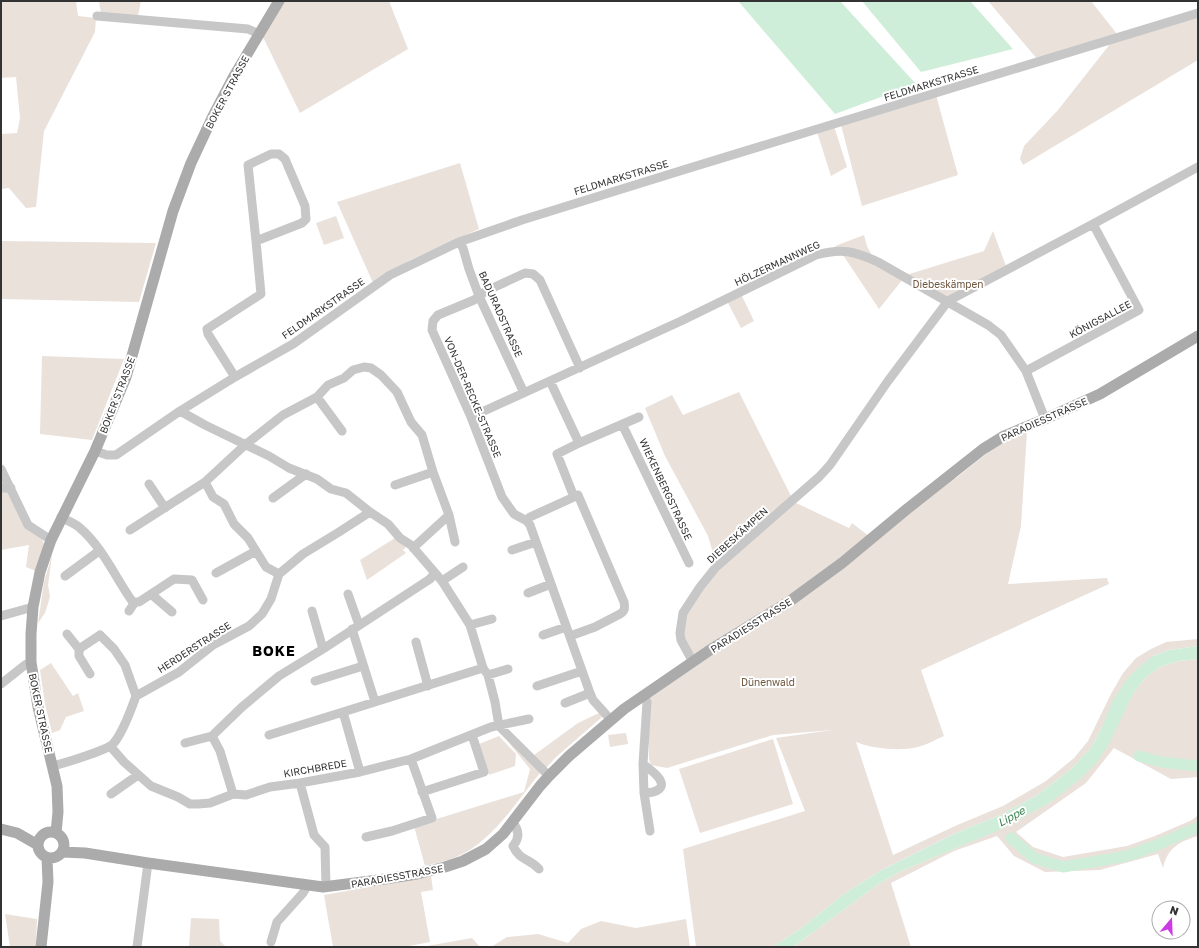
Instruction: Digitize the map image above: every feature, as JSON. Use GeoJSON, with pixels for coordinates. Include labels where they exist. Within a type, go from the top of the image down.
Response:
{"type":"FeatureCollection","features":[{"type":"Feature","properties":{"kind":"main road","name":"BOKER STRASSE"},"geometry":{"type":"LineString","coordinates":[[46,837],[58,796],[38,707],[31,662],[33,607],[40,572],[61,517],[95,451],[126,377],[165,240],[184,180],[213,116],[279,1]]}},
{"type":"Feature","properties":{"kind":"main road","name":"PARADIESSTRASSE"},"geometry":{"type":"LineString","coordinates":[[57,853],[85,853],[307,886],[326,887],[392,878],[450,866],[486,849],[503,834],[549,776],[611,720],[693,662],[790,601],[842,563],[983,449],[1004,436],[1100,394],[1198,336]]}},
{"type":"Feature","properties":{"kind":"main road"},"geometry":{"type":"LineString","coordinates":[[1,828],[17,833],[62,839],[48,882],[41,947]]}},
{"type":"Feature","properties":{"kind":"main road"},"geometry":{"type":"LineString","coordinates":[[46,837],[41,853],[57,853]]}},
{"type":"Feature","properties":{"kind":"street","name":"FELDMARKSTRASSE"},"geometry":{"type":"LineString","coordinates":[[95,451],[107,455],[116,455],[180,411],[293,344],[390,275],[459,242],[522,220],[683,170],[1198,13]]}},
{"type":"Feature","properties":{"kind":"street"},"geometry":{"type":"LineString","coordinates":[[97,16],[248,29],[259,34]]}},
{"type":"Feature","properties":{"kind":"street"},"geometry":{"type":"LineString","coordinates":[[235,377],[208,334],[207,329],[261,294],[248,165],[271,154],[279,154],[285,158],[302,199],[306,212],[306,219],[302,223],[256,241]]}},
{"type":"Feature","properties":{"kind":"street","name":"DIEBESKÄMPEN"},"geometry":{"type":"LineString","coordinates":[[693,662],[681,640],[680,633],[683,613],[700,587],[716,566],[820,477],[830,465],[888,380],[948,301],[1198,167]]}},
{"type":"Feature","properties":{"kind":"street","name":"KÖNIGSALLEE"},"geometry":{"type":"LineString","coordinates":[[1026,370],[1140,310],[1094,224]]}},
{"type":"Feature","properties":{"kind":"street","name":"BADURADSTRASSE"},"geometry":{"type":"LineString","coordinates":[[459,242],[463,248],[469,269],[480,296],[524,393]]}},
{"type":"Feature","properties":{"kind":"street","name":"HÖLZERMANNWEG"},"geometry":{"type":"LineString","coordinates":[[471,417],[681,321],[816,255],[839,250],[861,254],[988,324],[1001,335],[1026,370],[1045,419]]}},
{"type":"Feature","properties":{"kind":"street"},"geometry":{"type":"LineString","coordinates":[[480,296],[486,291],[525,273],[533,274],[540,280],[580,368]]}},
{"type":"Feature","properties":{"kind":"street","name":"VON-DER-RECKE-STRASSE"},"geometry":{"type":"LineString","coordinates":[[480,296],[438,315],[433,321],[432,330],[471,417],[502,497],[514,514],[530,525],[590,693],[611,720]]}},
{"type":"Feature","properties":{"kind":"street"},"geometry":{"type":"LineString","coordinates":[[130,530],[205,482],[245,445],[283,415],[317,397],[328,385],[344,378],[353,370],[364,366],[371,368],[381,375],[397,392],[411,422],[422,435],[433,472],[449,515],[455,542]]}},
{"type":"Feature","properties":{"kind":"street"},"geometry":{"type":"LineString","coordinates":[[550,381],[579,443]]}},
{"type":"Feature","properties":{"kind":"street"},"geometry":{"type":"LineString","coordinates":[[317,397],[342,431]]}},
{"type":"Feature","properties":{"kind":"street"},"geometry":{"type":"LineString","coordinates":[[180,411],[245,445],[270,456],[289,468],[317,479],[330,489],[346,493],[388,524],[400,538],[413,548],[442,581],[470,626],[495,702],[499,726],[549,776]]}},
{"type":"Feature","properties":{"kind":"street"},"geometry":{"type":"LineString","coordinates":[[570,636],[595,627],[624,612],[625,607],[579,495],[556,454],[639,417]]}},
{"type":"Feature","properties":{"kind":"street","name":"WIEKENBERGSTRASSE"},"geometry":{"type":"LineString","coordinates":[[622,424],[689,563]]}},
{"type":"Feature","properties":{"kind":"street"},"geometry":{"type":"LineString","coordinates":[[1,470],[28,525],[51,540]]}},
{"type":"Feature","properties":{"kind":"street"},"geometry":{"type":"LineString","coordinates":[[395,485],[433,472]]}},
{"type":"Feature","properties":{"kind":"street"},"geometry":{"type":"LineString","coordinates":[[273,498],[306,474]]}},
{"type":"Feature","properties":{"kind":"street"},"geometry":{"type":"LineString","coordinates":[[205,482],[213,497],[224,504],[234,524],[248,538],[266,567],[279,574],[303,554],[370,512]]}},
{"type":"Feature","properties":{"kind":"street"},"geometry":{"type":"LineString","coordinates":[[149,484],[165,508]]}},
{"type":"Feature","properties":{"kind":"street"},"geometry":{"type":"LineString","coordinates":[[1,488],[11,488]]}},
{"type":"Feature","properties":{"kind":"street"},"geometry":{"type":"LineString","coordinates":[[527,522],[530,517],[579,495]]}},
{"type":"Feature","properties":{"kind":"street"},"geometry":{"type":"LineString","coordinates":[[413,548],[449,515]]}},
{"type":"Feature","properties":{"kind":"street"},"geometry":{"type":"LineString","coordinates":[[61,517],[80,528],[111,565],[130,598],[135,602]]}},
{"type":"Feature","properties":{"kind":"street"},"geometry":{"type":"LineString","coordinates":[[512,550],[536,542]]}},
{"type":"Feature","properties":{"kind":"street"},"geometry":{"type":"LineString","coordinates":[[65,576],[99,551]]}},
{"type":"Feature","properties":{"kind":"street"},"geometry":{"type":"LineString","coordinates":[[216,573],[256,551]]}},
{"type":"Feature","properties":{"kind":"street"},"geometry":{"type":"LineString","coordinates":[[442,581],[463,568]]}},
{"type":"Feature","properties":{"kind":"street"},"geometry":{"type":"LineString","coordinates":[[185,743],[212,736],[268,684],[430,579],[435,573]]}},
{"type":"Feature","properties":{"kind":"street","name":"HERDERSTRASSE"},"geometry":{"type":"LineString","coordinates":[[136,696],[179,672],[213,645],[249,626],[262,614],[271,599],[279,574]]}},
{"type":"Feature","properties":{"kind":"street"},"geometry":{"type":"LineString","coordinates":[[129,611],[135,602],[151,594],[174,579],[192,580],[203,600]]}},
{"type":"Feature","properties":{"kind":"street"},"geometry":{"type":"LineString","coordinates":[[528,592],[551,584]]}},
{"type":"Feature","properties":{"kind":"street"},"geometry":{"type":"LineString","coordinates":[[151,594],[172,612]]}},
{"type":"Feature","properties":{"kind":"street"},"geometry":{"type":"LineString","coordinates":[[348,594],[363,666],[375,702]]}},
{"type":"Feature","properties":{"kind":"street"},"geometry":{"type":"LineString","coordinates":[[1,616],[33,607]]}},
{"type":"Feature","properties":{"kind":"street"},"geometry":{"type":"LineString","coordinates":[[312,611],[323,649]]}},
{"type":"Feature","properties":{"kind":"street"},"geometry":{"type":"LineString","coordinates":[[470,626],[492,619]]}},
{"type":"Feature","properties":{"kind":"street"},"geometry":{"type":"LineString","coordinates":[[543,635],[566,627]]}},
{"type":"Feature","properties":{"kind":"street"},"geometry":{"type":"LineString","coordinates":[[67,634],[79,649],[79,656],[90,674]]}},
{"type":"Feature","properties":{"kind":"street"},"geometry":{"type":"LineString","coordinates":[[52,766],[72,761],[113,744],[127,722],[136,696],[125,664],[114,648],[100,635],[79,649]]}},
{"type":"Feature","properties":{"kind":"street"},"geometry":{"type":"LineString","coordinates":[[416,642],[428,686]]}},
{"type":"Feature","properties":{"kind":"street"},"geometry":{"type":"LineString","coordinates":[[1,684],[31,662]]}},
{"type":"Feature","properties":{"kind":"street"},"geometry":{"type":"LineString","coordinates":[[315,681],[363,666]]}},
{"type":"Feature","properties":{"kind":"street"},"geometry":{"type":"LineString","coordinates":[[269,735],[428,686],[485,672],[508,669]]}},
{"type":"Feature","properties":{"kind":"street"},"geometry":{"type":"LineString","coordinates":[[537,686],[582,671]]}},
{"type":"Feature","properties":{"kind":"street"},"geometry":{"type":"LineString","coordinates":[[564,703],[590,693]]}},
{"type":"Feature","properties":{"kind":"street"},"geometry":{"type":"LineString","coordinates":[[643,696],[647,702],[643,764],[644,793],[650,831]]}},
{"type":"Feature","properties":{"kind":"street"},"geometry":{"type":"LineString","coordinates":[[343,712],[360,772]]}},
{"type":"Feature","properties":{"kind":"street","name":"KIRCHBREDE"},"geometry":{"type":"LineString","coordinates":[[110,746],[124,762],[151,786],[178,797],[190,804],[210,803],[233,794],[246,795],[266,788],[360,772],[411,759],[491,728],[529,719]]}},
{"type":"Feature","properties":{"kind":"street"},"geometry":{"type":"LineString","coordinates":[[422,792],[484,772],[472,735]]}},
{"type":"Feature","properties":{"kind":"street"},"geometry":{"type":"LineString","coordinates":[[212,736],[220,751],[233,794]]}},
{"type":"Feature","properties":{"kind":"street"},"geometry":{"type":"LineString","coordinates":[[366,837],[392,831],[432,818],[411,759]]}},
{"type":"Feature","properties":{"kind":"street"},"geometry":{"type":"LineString","coordinates":[[643,764],[658,776],[661,785],[657,792],[644,793]]}},
{"type":"Feature","properties":{"kind":"street"},"geometry":{"type":"LineString","coordinates":[[111,794],[138,775]]}},
{"type":"Feature","properties":{"kind":"street"},"geometry":{"type":"LineString","coordinates":[[300,783],[314,835],[325,847],[326,887]]}},
{"type":"Feature","properties":{"kind":"street"},"geometry":{"type":"LineString","coordinates":[[1,823],[1,828]]}},
{"type":"Feature","properties":{"kind":"street"},"geometry":{"type":"LineString","coordinates":[[513,823],[518,829],[518,838],[513,846],[519,856],[535,864],[539,869]]}},
{"type":"Feature","properties":{"kind":"street"},"geometry":{"type":"LineString","coordinates":[[137,947],[148,863]]}},
{"type":"Feature","properties":{"kind":"street"},"geometry":{"type":"LineString","coordinates":[[271,942],[276,922],[303,893],[307,886]]}},
{"type":"Feature","properties":{"kind":"green space"},"geometry":{"type":"Polygon","coordinates":[[[1,1],[76,1],[78,16],[96,18],[95,32],[44,131],[36,207],[26,208],[9,188],[1,189],[1,134],[17,133],[20,118],[16,77],[1,78],[1,1]]]}},
{"type":"Feature","properties":{"kind":"green space"},"geometry":{"type":"Polygon","coordinates":[[[99,1],[141,1],[138,16],[101,14],[99,1]]]}},
{"type":"Feature","properties":{"kind":"green space"},"geometry":{"type":"Polygon","coordinates":[[[285,1],[389,1],[408,49],[300,113],[263,37],[285,1]]]}},
{"type":"Feature","properties":{"kind":"green space"},"geometry":{"type":"Polygon","coordinates":[[[988,1],[1091,1],[1117,34],[1038,60],[988,1]]]}},
{"type":"Feature","properties":{"kind":"green space"},"geometry":{"type":"Polygon","coordinates":[[[1198,16],[1198,60],[1023,165],[1020,159],[1024,146],[1058,110],[1110,44],[1198,16]]]}},
{"type":"Feature","properties":{"kind":"green space"},"geometry":{"type":"Polygon","coordinates":[[[936,95],[958,175],[862,206],[841,125],[936,95]]]}},
{"type":"Feature","properties":{"kind":"green space"},"geometry":{"type":"Polygon","coordinates":[[[834,126],[847,167],[831,176],[817,132],[834,126]]]}},
{"type":"Feature","properties":{"kind":"green space"},"geometry":{"type":"Polygon","coordinates":[[[460,163],[479,229],[410,260],[373,283],[337,202],[460,163]]]}},
{"type":"Feature","properties":{"kind":"green space"},"geometry":{"type":"Polygon","coordinates":[[[336,216],[344,238],[324,245],[316,223],[336,216]]]}},
{"type":"Feature","properties":{"kind":"green space","name":"Diebeskämpen"},"geometry":{"type":"Polygon","coordinates":[[[993,231],[1006,266],[947,298],[906,275],[984,251],[993,231]]]}},
{"type":"Feature","properties":{"kind":"green space"},"geometry":{"type":"Polygon","coordinates":[[[864,235],[867,246],[874,259],[839,249],[835,246],[864,235]]]}},
{"type":"Feature","properties":{"kind":"green space"},"geometry":{"type":"Polygon","coordinates":[[[1,241],[156,243],[139,302],[1,299],[1,241]]]}},
{"type":"Feature","properties":{"kind":"green space"},"geometry":{"type":"Polygon","coordinates":[[[841,252],[859,255],[903,279],[879,309],[841,252]]]}},
{"type":"Feature","properties":{"kind":"green space"},"geometry":{"type":"Polygon","coordinates":[[[741,294],[754,321],[741,328],[727,301],[741,294]]]}},
{"type":"Feature","properties":{"kind":"green space"},"geometry":{"type":"Polygon","coordinates":[[[42,356],[124,359],[92,440],[40,434],[42,356]]]}},
{"type":"Feature","properties":{"kind":"green space"},"geometry":{"type":"Polygon","coordinates":[[[739,392],[794,502],[849,528],[852,523],[870,537],[842,560],[693,658],[681,632],[685,614],[716,563],[708,536],[665,456],[645,408],[672,395],[683,415],[739,392]]]}},
{"type":"Feature","properties":{"kind":"green space","name":"Dünenwald"},"geometry":{"type":"Polygon","coordinates":[[[1027,432],[1021,526],[1008,584],[1107,578],[1109,584],[921,670],[944,736],[924,745],[906,749],[879,748],[856,742],[893,855],[955,826],[1003,806],[1046,781],[1074,758],[1088,741],[1123,673],[1136,658],[1166,642],[1198,639],[1198,646],[1170,650],[1153,656],[1102,727],[1091,748],[1070,770],[1036,796],[1003,814],[954,834],[880,871],[844,894],[803,927],[773,947],[696,947],[683,849],[805,811],[776,738],[832,730],[773,735],[667,768],[651,765],[649,759],[649,700],[646,696],[752,629],[955,476],[956,478],[991,450],[1006,441],[1027,432]]]}},
{"type":"Feature","properties":{"kind":"green space"},"geometry":{"type":"Polygon","coordinates":[[[1,478],[28,528],[40,537],[44,544],[36,571],[26,567],[29,545],[1,550],[1,478]]]}},
{"type":"Feature","properties":{"kind":"green space"},"geometry":{"type":"Polygon","coordinates":[[[395,538],[406,547],[403,550],[406,553],[367,580],[360,560],[395,538]]]}},
{"type":"Feature","properties":{"kind":"green space"},"geometry":{"type":"Polygon","coordinates":[[[52,555],[48,585],[50,597],[45,613],[38,623],[44,582],[52,555]]]}},
{"type":"Feature","properties":{"kind":"green space"},"geometry":{"type":"Polygon","coordinates":[[[1198,659],[1198,777],[1171,779],[1114,748],[1086,783],[1016,832],[1033,847],[1063,857],[1127,846],[1155,836],[1192,820],[1197,816],[1198,836],[1175,846],[1168,855],[1163,868],[1158,854],[1100,870],[1045,872],[1014,856],[997,836],[954,851],[891,883],[911,947],[793,947],[880,883],[899,872],[977,839],[1051,802],[1124,710],[1134,692],[1147,676],[1160,667],[1178,661],[1198,659]]]}},
{"type":"Feature","properties":{"kind":"green space"},"geometry":{"type":"Polygon","coordinates":[[[51,663],[73,696],[78,693],[84,711],[66,717],[60,730],[52,733],[45,704],[40,670],[51,663]]]}},
{"type":"Feature","properties":{"kind":"green space"},"geometry":{"type":"Polygon","coordinates":[[[599,713],[602,717],[556,757],[546,768],[537,760],[535,756],[540,773],[492,832],[468,851],[447,861],[425,866],[414,826],[524,792],[530,769],[501,733],[509,731],[534,755],[578,723],[599,713]]]}},
{"type":"Feature","properties":{"kind":"green space"},"geometry":{"type":"Polygon","coordinates":[[[626,733],[628,744],[610,747],[608,735],[626,733]]]}},
{"type":"Feature","properties":{"kind":"green space"},"geometry":{"type":"Polygon","coordinates":[[[499,736],[516,754],[515,766],[489,775],[479,744],[499,736]]]}},
{"type":"Feature","properties":{"kind":"green space"},"geometry":{"type":"Polygon","coordinates":[[[773,739],[793,804],[700,833],[679,769],[773,739]]]}},
{"type":"Feature","properties":{"kind":"green space"},"geometry":{"type":"Polygon","coordinates":[[[431,876],[433,890],[421,892],[430,942],[404,947],[333,947],[324,895],[431,876]]]}},
{"type":"Feature","properties":{"kind":"green space"},"geometry":{"type":"Polygon","coordinates":[[[5,914],[37,919],[36,947],[10,947],[5,914]]]}},
{"type":"Feature","properties":{"kind":"green space"},"geometry":{"type":"Polygon","coordinates":[[[191,918],[219,919],[220,941],[226,947],[189,947],[191,918]]]}},
{"type":"Feature","properties":{"kind":"green space"},"geometry":{"type":"Polygon","coordinates":[[[686,919],[690,947],[491,947],[507,937],[538,934],[568,943],[581,929],[601,921],[636,928],[686,919]]]}},
{"type":"Feature","properties":{"kind":"green space"},"geometry":{"type":"Polygon","coordinates":[[[472,938],[480,947],[421,947],[472,938]]]}},
{"type":"Feature","properties":{"kind":"water"},"geometry":{"type":"Polygon","coordinates":[[[738,1],[840,1],[916,84],[835,114],[738,1]]]}},
{"type":"Feature","properties":{"kind":"water"},"geometry":{"type":"Polygon","coordinates":[[[862,1],[970,1],[1013,49],[921,72],[862,1]]]}},
{"type":"Feature","properties":{"kind":"water","name":"Lippe"},"geometry":{"type":"Polygon","coordinates":[[[1198,646],[1198,659],[1178,661],[1160,667],[1147,676],[1134,692],[1108,746],[1096,763],[1080,779],[1051,802],[1004,828],[899,872],[880,883],[793,947],[773,947],[803,927],[844,894],[880,871],[954,834],[1003,814],[1036,796],[1070,770],[1091,748],[1102,727],[1113,700],[1127,679],[1138,668],[1153,656],[1170,650],[1198,646]]]}},
{"type":"Feature","properties":{"kind":"waterway"},"geometry":{"type":"LineString","coordinates":[[1139,756],[1161,762],[1198,766]]}},
{"type":"Feature","properties":{"kind":"waterway"},"geometry":{"type":"LineString","coordinates":[[1011,838],[1034,858],[1063,867],[1127,856],[1198,827]]}},
{"type":"Feature","properties":{"kind":"district","name":"BOKE"},"geometry":{"type":"Point","coordinates":[274,650]}}]}
